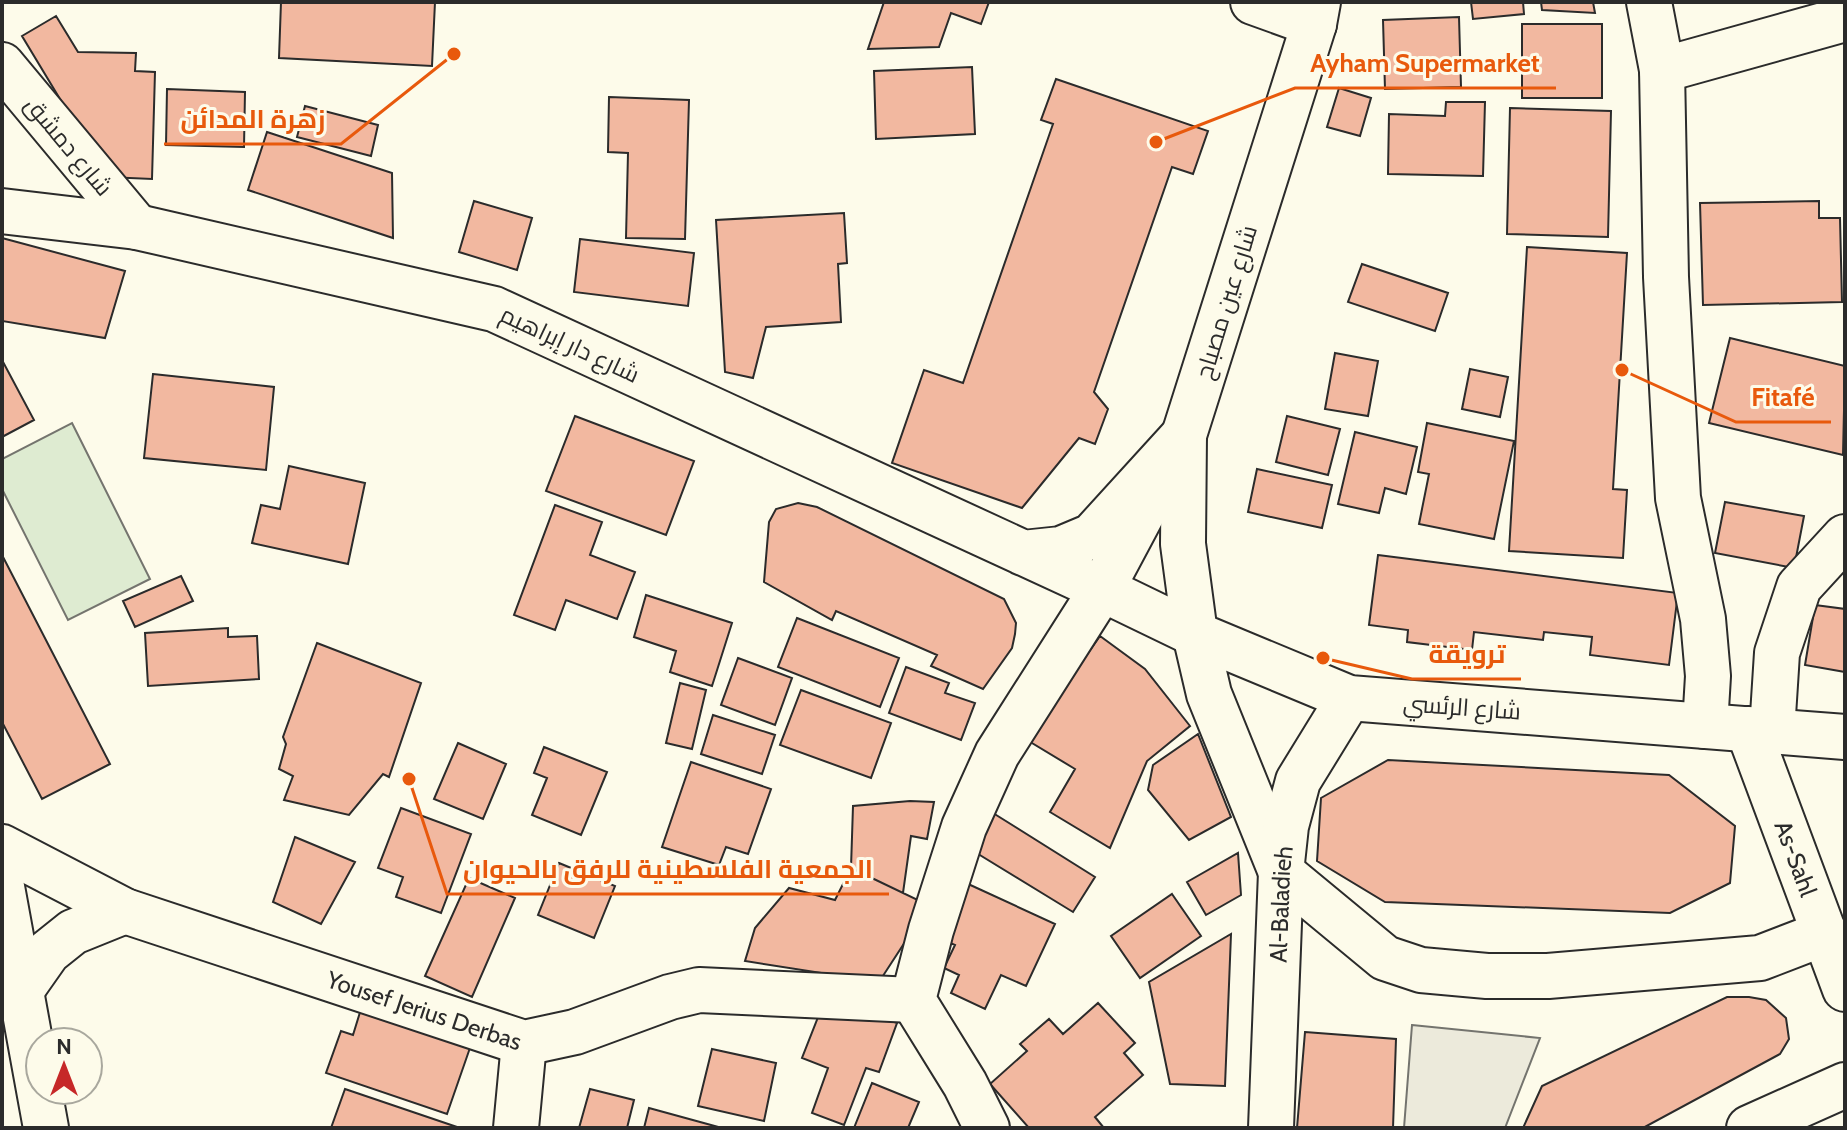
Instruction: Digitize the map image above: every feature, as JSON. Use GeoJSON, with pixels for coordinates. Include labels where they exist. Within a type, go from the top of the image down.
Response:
{"type":"FeatureCollection","features":[{"type":"Feature","properties":{"kind":"street"},"geometry":{"type":"LineString","coordinates":[[1253,2],[1316,13]]}},
{"type":"Feature","properties":{"kind":"street"},"geometry":{"type":"LineString","coordinates":[[1649,2],[1662,70],[1666,277],[1678,498],[1703,619],[1708,676],[1705,726]]}},
{"type":"Feature","properties":{"kind":"street","name":"شارع عين مصباح"},"geometry":{"type":"LineString","coordinates":[[913,1000],[931,930],[964,827],[997,754],[1102,589],[1184,435],[1316,13]]}},
{"type":"Feature","properties":{"kind":"street"},"geometry":{"type":"LineString","coordinates":[[1662,70],[1845,19]]}},
{"type":"Feature","properties":{"kind":"street","name":"شارع دمشق"},"geometry":{"type":"LineString","coordinates":[[2,65],[137,227]]}},
{"type":"Feature","properties":{"kind":"street","name":"شارع دار إبراهيم"},"geometry":{"type":"LineString","coordinates":[[2,211],[137,227],[494,309],[1102,589]]}},
{"type":"Feature","properties":{"kind":"street"},"geometry":{"type":"LineString","coordinates":[[1023,553],[1061,549],[1092,536],[1184,435]]}},
{"type":"Feature","properties":{"kind":"street"},"geometry":{"type":"LineString","coordinates":[[1184,435],[1183,544],[1195,634],[1209,694],[1281,872],[1385,958],[1421,970],[1487,976],[1548,976],[1760,958],[1825,933]]}},
{"type":"Feature","properties":{"kind":"street"},"geometry":{"type":"LineString","coordinates":[[1760,730],[1777,653],[1799,587],[1845,537]]}},
{"type":"Feature","properties":{"kind":"street","name":"شارع الرئسي"},"geometry":{"type":"LineString","coordinates":[[1102,589],[1195,634],[1349,698],[1845,737]]}},
{"type":"Feature","properties":{"kind":"street","name":"Al-Baladieh"},"geometry":{"type":"LineString","coordinates":[[1271,1128],[1281,872],[1286,826],[1298,781],[1349,698]]}},
{"type":"Feature","properties":{"kind":"street","name":"As-Sahl"},"geometry":{"type":"LineString","coordinates":[[1760,730],[1845,989]]}},
{"type":"Feature","properties":{"kind":"street","name":"Yousef Jerius Derbas"},"geometry":{"type":"LineString","coordinates":[[2,847],[125,911],[524,1043],[575,1032],[670,997],[699,990],[913,1000]]}},
{"type":"Feature","properties":{"kind":"street"},"geometry":{"type":"LineString","coordinates":[[2,887],[46,1128]]}},
{"type":"Feature","properties":{"kind":"street"},"geometry":{"type":"LineString","coordinates":[[22,989],[48,952],[73,932],[125,911]]}},
{"type":"Feature","properties":{"kind":"street"},"geometry":{"type":"LineString","coordinates":[[913,1000],[965,1084],[987,1128]]}},
{"type":"Feature","properties":{"kind":"street"},"geometry":{"type":"LineString","coordinates":[[516,1128],[524,1043]]}},
{"type":"Feature","properties":{"kind":"street"},"geometry":{"type":"LineString","coordinates":[[1749,1128],[1845,1085]]}},
{"type":"Feature","properties":{"kind":"green space"},"geometry":{"type":"Polygon","coordinates":[[[72,423],[150,579],[68,620],[2,489],[2,459],[72,423]]]}},
{"type":"Feature","properties":{"kind":"shaded area"},"geometry":{"type":"Polygon","coordinates":[[[1412,1025],[1540,1038],[1505,1128],[1404,1128],[1412,1025]]]}},
{"type":"Feature","properties":{"kind":"building"},"geometry":{"type":"Polygon","coordinates":[[[281,2],[435,2],[432,66],[279,58],[281,2]]]}},
{"type":"Feature","properties":{"kind":"building"},"geometry":{"type":"Polygon","coordinates":[[[884,2],[989,2],[981,24],[951,13],[939,47],[868,49],[884,2]]]}},
{"type":"Feature","properties":{"kind":"building"},"geometry":{"type":"Polygon","coordinates":[[[1471,2],[1523,2],[1524,14],[1473,19],[1471,2]]]}},
{"type":"Feature","properties":{"kind":"building"},"geometry":{"type":"Polygon","coordinates":[[[1541,2],[1593,2],[1595,13],[1542,10],[1541,2]]]}},
{"type":"Feature","properties":{"kind":"building"},"geometry":{"type":"Polygon","coordinates":[[[56,16],[78,52],[136,53],[135,71],[155,72],[152,179],[107,177],[22,36],[56,16]]]}},
{"type":"Feature","properties":{"kind":"building"},"geometry":{"type":"Polygon","coordinates":[[[1459,17],[1461,87],[1385,89],[1383,20],[1459,17]]]}},
{"type":"Feature","properties":{"kind":"building"},"geometry":{"type":"Polygon","coordinates":[[[1522,24],[1602,24],[1602,98],[1522,98],[1522,24]]]}},
{"type":"Feature","properties":{"kind":"building"},"geometry":{"type":"Polygon","coordinates":[[[972,67],[975,134],[876,139],[874,71],[972,67]]]}},
{"type":"Feature","properties":{"kind":"building"},"geometry":{"type":"Polygon","coordinates":[[[1056,79],[1208,131],[1193,174],[1172,167],[1094,392],[1108,409],[1095,444],[1079,438],[1022,508],[892,463],[924,370],[963,383],[1053,124],[1041,120],[1056,79]]]}},
{"type":"Feature","properties":{"kind":"building"},"geometry":{"type":"Polygon","coordinates":[[[1339,88],[1371,98],[1360,136],[1327,127],[1339,88]]]}},
{"type":"Feature","properties":{"kind":"building"},"geometry":{"type":"Polygon","coordinates":[[[167,89],[245,92],[244,147],[166,145],[167,89]]]}},
{"type":"Feature","properties":{"kind":"building"},"geometry":{"type":"Polygon","coordinates":[[[609,97],[689,100],[685,239],[626,238],[628,153],[608,152],[609,97]]]}},
{"type":"Feature","properties":{"kind":"building"},"geometry":{"type":"Polygon","coordinates":[[[1446,102],[1485,102],[1483,176],[1388,174],[1389,114],[1445,116],[1446,102]]]}},
{"type":"Feature","properties":{"kind":"building"},"geometry":{"type":"Polygon","coordinates":[[[305,106],[378,125],[371,156],[297,137],[305,106]]]}},
{"type":"Feature","properties":{"kind":"building"},"geometry":{"type":"Polygon","coordinates":[[[1510,108],[1611,111],[1608,237],[1507,234],[1510,108]]]}},
{"type":"Feature","properties":{"kind":"building"},"geometry":{"type":"Polygon","coordinates":[[[267,132],[392,173],[393,238],[248,190],[267,132]]]}},
{"type":"Feature","properties":{"kind":"building"},"geometry":{"type":"Polygon","coordinates":[[[474,201],[532,218],[517,270],[459,252],[474,201]]]}},
{"type":"Feature","properties":{"kind":"building"},"geometry":{"type":"Polygon","coordinates":[[[1819,201],[1819,218],[1840,218],[1842,302],[1703,305],[1700,203],[1819,201]]]}},
{"type":"Feature","properties":{"kind":"building"},"geometry":{"type":"Polygon","coordinates":[[[844,213],[847,263],[838,264],[841,322],[766,327],[753,378],[725,372],[716,220],[844,213]]]}},
{"type":"Feature","properties":{"kind":"building"},"geometry":{"type":"Polygon","coordinates":[[[2,238],[125,271],[105,338],[2,321],[2,238]]]}},
{"type":"Feature","properties":{"kind":"building"},"geometry":{"type":"Polygon","coordinates":[[[580,239],[694,253],[688,306],[574,292],[580,239]]]}},
{"type":"Feature","properties":{"kind":"building"},"geometry":{"type":"Polygon","coordinates":[[[1527,247],[1627,253],[1613,489],[1627,490],[1623,558],[1509,551],[1527,247]]]}},
{"type":"Feature","properties":{"kind":"building"},"geometry":{"type":"Polygon","coordinates":[[[1362,264],[1448,293],[1435,331],[1348,302],[1362,264]]]}},
{"type":"Feature","properties":{"kind":"building"},"geometry":{"type":"Polygon","coordinates":[[[1730,338],[1845,366],[1843,455],[1709,423],[1730,338]]]}},
{"type":"Feature","properties":{"kind":"building"},"geometry":{"type":"Polygon","coordinates":[[[1335,353],[1378,361],[1368,416],[1325,409],[1335,353]]]}},
{"type":"Feature","properties":{"kind":"building"},"geometry":{"type":"Polygon","coordinates":[[[2,360],[34,420],[2,437],[2,360]]]}},
{"type":"Feature","properties":{"kind":"building"},"geometry":{"type":"Polygon","coordinates":[[[1470,369],[1508,377],[1500,417],[1462,409],[1470,369]]]}},
{"type":"Feature","properties":{"kind":"building"},"geometry":{"type":"Polygon","coordinates":[[[153,374],[274,387],[266,470],[144,458],[153,374]]]}},
{"type":"Feature","properties":{"kind":"building"},"geometry":{"type":"Polygon","coordinates":[[[575,416],[694,461],[666,535],[546,491],[575,416]]]}},
{"type":"Feature","properties":{"kind":"building"},"geometry":{"type":"Polygon","coordinates":[[[1287,416],[1340,429],[1328,475],[1276,462],[1287,416]]]}},
{"type":"Feature","properties":{"kind":"building"},"geometry":{"type":"Polygon","coordinates":[[[1427,423],[1514,441],[1494,539],[1419,524],[1429,474],[1418,472],[1427,423]]]}},
{"type":"Feature","properties":{"kind":"building"},"geometry":{"type":"Polygon","coordinates":[[[1355,432],[1417,447],[1406,494],[1385,488],[1379,513],[1338,504],[1355,432]]]}},
{"type":"Feature","properties":{"kind":"building"},"geometry":{"type":"Polygon","coordinates":[[[289,466],[365,483],[348,564],[252,543],[261,505],[280,509],[289,466]]]}},
{"type":"Feature","properties":{"kind":"building"},"geometry":{"type":"Polygon","coordinates":[[[1257,469],[1332,485],[1322,528],[1248,512],[1257,469]]]}},
{"type":"Feature","properties":{"kind":"building"},"geometry":{"type":"Polygon","coordinates":[[[1725,502],[1804,516],[1794,568],[1715,553],[1725,502]]]}},
{"type":"Feature","properties":{"kind":"building"},"geometry":{"type":"Polygon","coordinates":[[[798,503],[817,507],[1004,599],[1016,623],[1012,648],[983,689],[931,666],[937,655],[836,611],[832,620],[764,582],[769,522],[776,509],[798,503]]]}},
{"type":"Feature","properties":{"kind":"building"},"geometry":{"type":"Polygon","coordinates":[[[555,505],[602,522],[590,555],[635,572],[617,619],[566,600],[555,630],[514,615],[555,505]]]}},
{"type":"Feature","properties":{"kind":"building"},"geometry":{"type":"Polygon","coordinates":[[[2,555],[110,764],[42,799],[2,722],[2,555]]]}},
{"type":"Feature","properties":{"kind":"building"},"geometry":{"type":"Polygon","coordinates":[[[1378,555],[1678,593],[1669,665],[1590,655],[1592,637],[1544,632],[1543,640],[1474,632],[1472,650],[1407,642],[1408,630],[1369,625],[1378,555]]]}},
{"type":"Feature","properties":{"kind":"building"},"geometry":{"type":"Polygon","coordinates":[[[181,576],[193,601],[135,627],[123,601],[181,576]]]}},
{"type":"Feature","properties":{"kind":"building"},"geometry":{"type":"Polygon","coordinates":[[[646,595],[732,623],[712,686],[670,672],[676,651],[634,637],[646,595]]]}},
{"type":"Feature","properties":{"kind":"building"},"geometry":{"type":"Polygon","coordinates":[[[1815,605],[1845,609],[1845,672],[1805,665],[1815,605]]]}},
{"type":"Feature","properties":{"kind":"building"},"geometry":{"type":"Polygon","coordinates":[[[797,618],[899,658],[880,707],[778,667],[797,618]]]}},
{"type":"Feature","properties":{"kind":"building"},"geometry":{"type":"Polygon","coordinates":[[[228,628],[228,637],[257,636],[259,679],[148,686],[145,633],[228,628]]]}},
{"type":"Feature","properties":{"kind":"building"},"geometry":{"type":"Polygon","coordinates":[[[1100,636],[1145,669],[1190,726],[1147,761],[1110,848],[1050,812],[1075,769],[1027,740],[1100,636]]]}},
{"type":"Feature","properties":{"kind":"building"},"geometry":{"type":"Polygon","coordinates":[[[317,643],[421,683],[389,777],[383,774],[349,815],[284,800],[293,776],[279,769],[286,744],[283,737],[317,643]]]}},
{"type":"Feature","properties":{"kind":"building"},"geometry":{"type":"Polygon","coordinates":[[[738,658],[792,678],[775,725],[721,705],[738,658]]]}},
{"type":"Feature","properties":{"kind":"building"},"geometry":{"type":"Polygon","coordinates":[[[906,667],[949,683],[945,693],[975,703],[961,740],[889,713],[906,667]]]}},
{"type":"Feature","properties":{"kind":"building"},"geometry":{"type":"Polygon","coordinates":[[[680,683],[706,690],[692,749],[666,743],[680,683]]]}},
{"type":"Feature","properties":{"kind":"building"},"geometry":{"type":"Polygon","coordinates":[[[801,690],[891,723],[871,778],[780,745],[801,690]]]}},
{"type":"Feature","properties":{"kind":"building"},"geometry":{"type":"Polygon","coordinates":[[[713,715],[775,735],[762,774],[701,754],[713,715]]]}},
{"type":"Feature","properties":{"kind":"building"},"geometry":{"type":"Polygon","coordinates":[[[1198,734],[1231,817],[1189,840],[1148,790],[1153,765],[1198,734]]]}},
{"type":"Feature","properties":{"kind":"building"},"geometry":{"type":"Polygon","coordinates":[[[458,743],[506,764],[483,819],[434,799],[458,743]]]}},
{"type":"Feature","properties":{"kind":"building"},"geometry":{"type":"Polygon","coordinates":[[[544,747],[607,772],[581,835],[532,815],[547,778],[534,773],[544,747]]]}},
{"type":"Feature","properties":{"kind":"building"},"geometry":{"type":"Polygon","coordinates":[[[1388,760],[1669,775],[1735,826],[1730,883],[1670,913],[1385,902],[1317,861],[1321,798],[1388,760]]]}},
{"type":"Feature","properties":{"kind":"building"},"geometry":{"type":"Polygon","coordinates":[[[691,762],[771,789],[748,854],[726,847],[719,865],[662,847],[691,762]]]}},
{"type":"Feature","properties":{"kind":"building"},"geometry":{"type":"Polygon","coordinates":[[[934,802],[927,839],[911,836],[903,893],[851,868],[853,806],[934,802]]]}},
{"type":"Feature","properties":{"kind":"building"},"geometry":{"type":"Polygon","coordinates":[[[401,808],[471,834],[441,913],[396,897],[403,877],[378,868],[401,808]]]}},
{"type":"Feature","properties":{"kind":"building"},"geometry":{"type":"Polygon","coordinates":[[[993,813],[1095,877],[1073,912],[970,849],[993,813]]]}},
{"type":"Feature","properties":{"kind":"building"},"geometry":{"type":"Polygon","coordinates":[[[295,837],[355,862],[321,924],[273,902],[295,837]]]}},
{"type":"Feature","properties":{"kind":"building"},"geometry":{"type":"Polygon","coordinates":[[[1238,853],[1241,895],[1206,915],[1187,882],[1238,853]]]}},
{"type":"Feature","properties":{"kind":"building"},"geometry":{"type":"Polygon","coordinates":[[[559,863],[615,886],[594,938],[538,915],[559,863]]]}},
{"type":"Feature","properties":{"kind":"building"},"geometry":{"type":"Polygon","coordinates":[[[851,868],[922,902],[916,925],[879,982],[745,961],[755,928],[789,888],[835,900],[851,868]]]}},
{"type":"Feature","properties":{"kind":"building"},"geometry":{"type":"Polygon","coordinates":[[[469,878],[515,898],[472,997],[425,976],[469,878]]]}},
{"type":"Feature","properties":{"kind":"building"},"geometry":{"type":"Polygon","coordinates":[[[966,883],[1055,924],[1026,986],[1001,975],[985,1009],[951,993],[959,975],[944,968],[955,945],[941,939],[966,883]]]}},
{"type":"Feature","properties":{"kind":"building"},"geometry":{"type":"Polygon","coordinates":[[[1172,894],[1201,936],[1140,978],[1111,936],[1172,894]]]}},
{"type":"Feature","properties":{"kind":"building"},"geometry":{"type":"Polygon","coordinates":[[[1231,934],[1225,1086],[1170,1084],[1149,982],[1231,934]]]}},
{"type":"Feature","properties":{"kind":"building"},"geometry":{"type":"Polygon","coordinates":[[[1727,997],[1766,1000],[1786,1018],[1789,1039],[1780,1054],[1643,1128],[1523,1128],[1542,1086],[1727,997]]]}},
{"type":"Feature","properties":{"kind":"building"},"geometry":{"type":"Polygon","coordinates":[[[1098,1003],[1135,1043],[1124,1053],[1143,1075],[1095,1117],[1104,1128],[1029,1128],[990,1084],[1027,1051],[1020,1044],[1049,1019],[1063,1034],[1098,1003]]]}},
{"type":"Feature","properties":{"kind":"building"},"geometry":{"type":"Polygon","coordinates":[[[822,1007],[863,1010],[897,1023],[879,1072],[866,1068],[844,1125],[812,1113],[828,1068],[802,1058],[822,1007]]]}},
{"type":"Feature","properties":{"kind":"building"},"geometry":{"type":"Polygon","coordinates":[[[361,1009],[471,1045],[447,1114],[326,1073],[341,1031],[353,1035],[361,1009]]]}},
{"type":"Feature","properties":{"kind":"building"},"geometry":{"type":"Polygon","coordinates":[[[1305,1032],[1396,1039],[1393,1128],[1297,1128],[1305,1032]]]}},
{"type":"Feature","properties":{"kind":"building"},"geometry":{"type":"Polygon","coordinates":[[[712,1049],[776,1063],[764,1121],[698,1106],[712,1049]]]}},
{"type":"Feature","properties":{"kind":"building"},"geometry":{"type":"Polygon","coordinates":[[[872,1083],[919,1102],[908,1128],[854,1128],[872,1083]]]}},
{"type":"Feature","properties":{"kind":"building"},"geometry":{"type":"Polygon","coordinates":[[[345,1089],[460,1128],[331,1128],[345,1089]]]}},
{"type":"Feature","properties":{"kind":"building"},"geometry":{"type":"Polygon","coordinates":[[[590,1089],[634,1100],[627,1128],[579,1128],[590,1089]]]}},
{"type":"Feature","properties":{"kind":"building"},"geometry":{"type":"Polygon","coordinates":[[[649,1108],[722,1128],[644,1128],[649,1108]]]}},
{"type":"Feature","properties":{"kind":"place","name":"زهرة المدائن"},"geometry":{"type":"Point","coordinates":[454,54]}},
{"type":"Feature","properties":{"kind":"place","name":"Ayham Supermarket"},"geometry":{"type":"Point","coordinates":[1156,142]}},
{"type":"Feature","properties":{"kind":"place","name":"Fitafé"},"geometry":{"type":"Point","coordinates":[1622,370]}},
{"type":"Feature","properties":{"kind":"place","name":"ترويقة"},"geometry":{"type":"Point","coordinates":[1323,658]}},
{"type":"Feature","properties":{"kind":"place","name":"الجمعية الفلسطينية للرفق بالحيوان"},"geometry":{"type":"Point","coordinates":[409,779]}}]}
